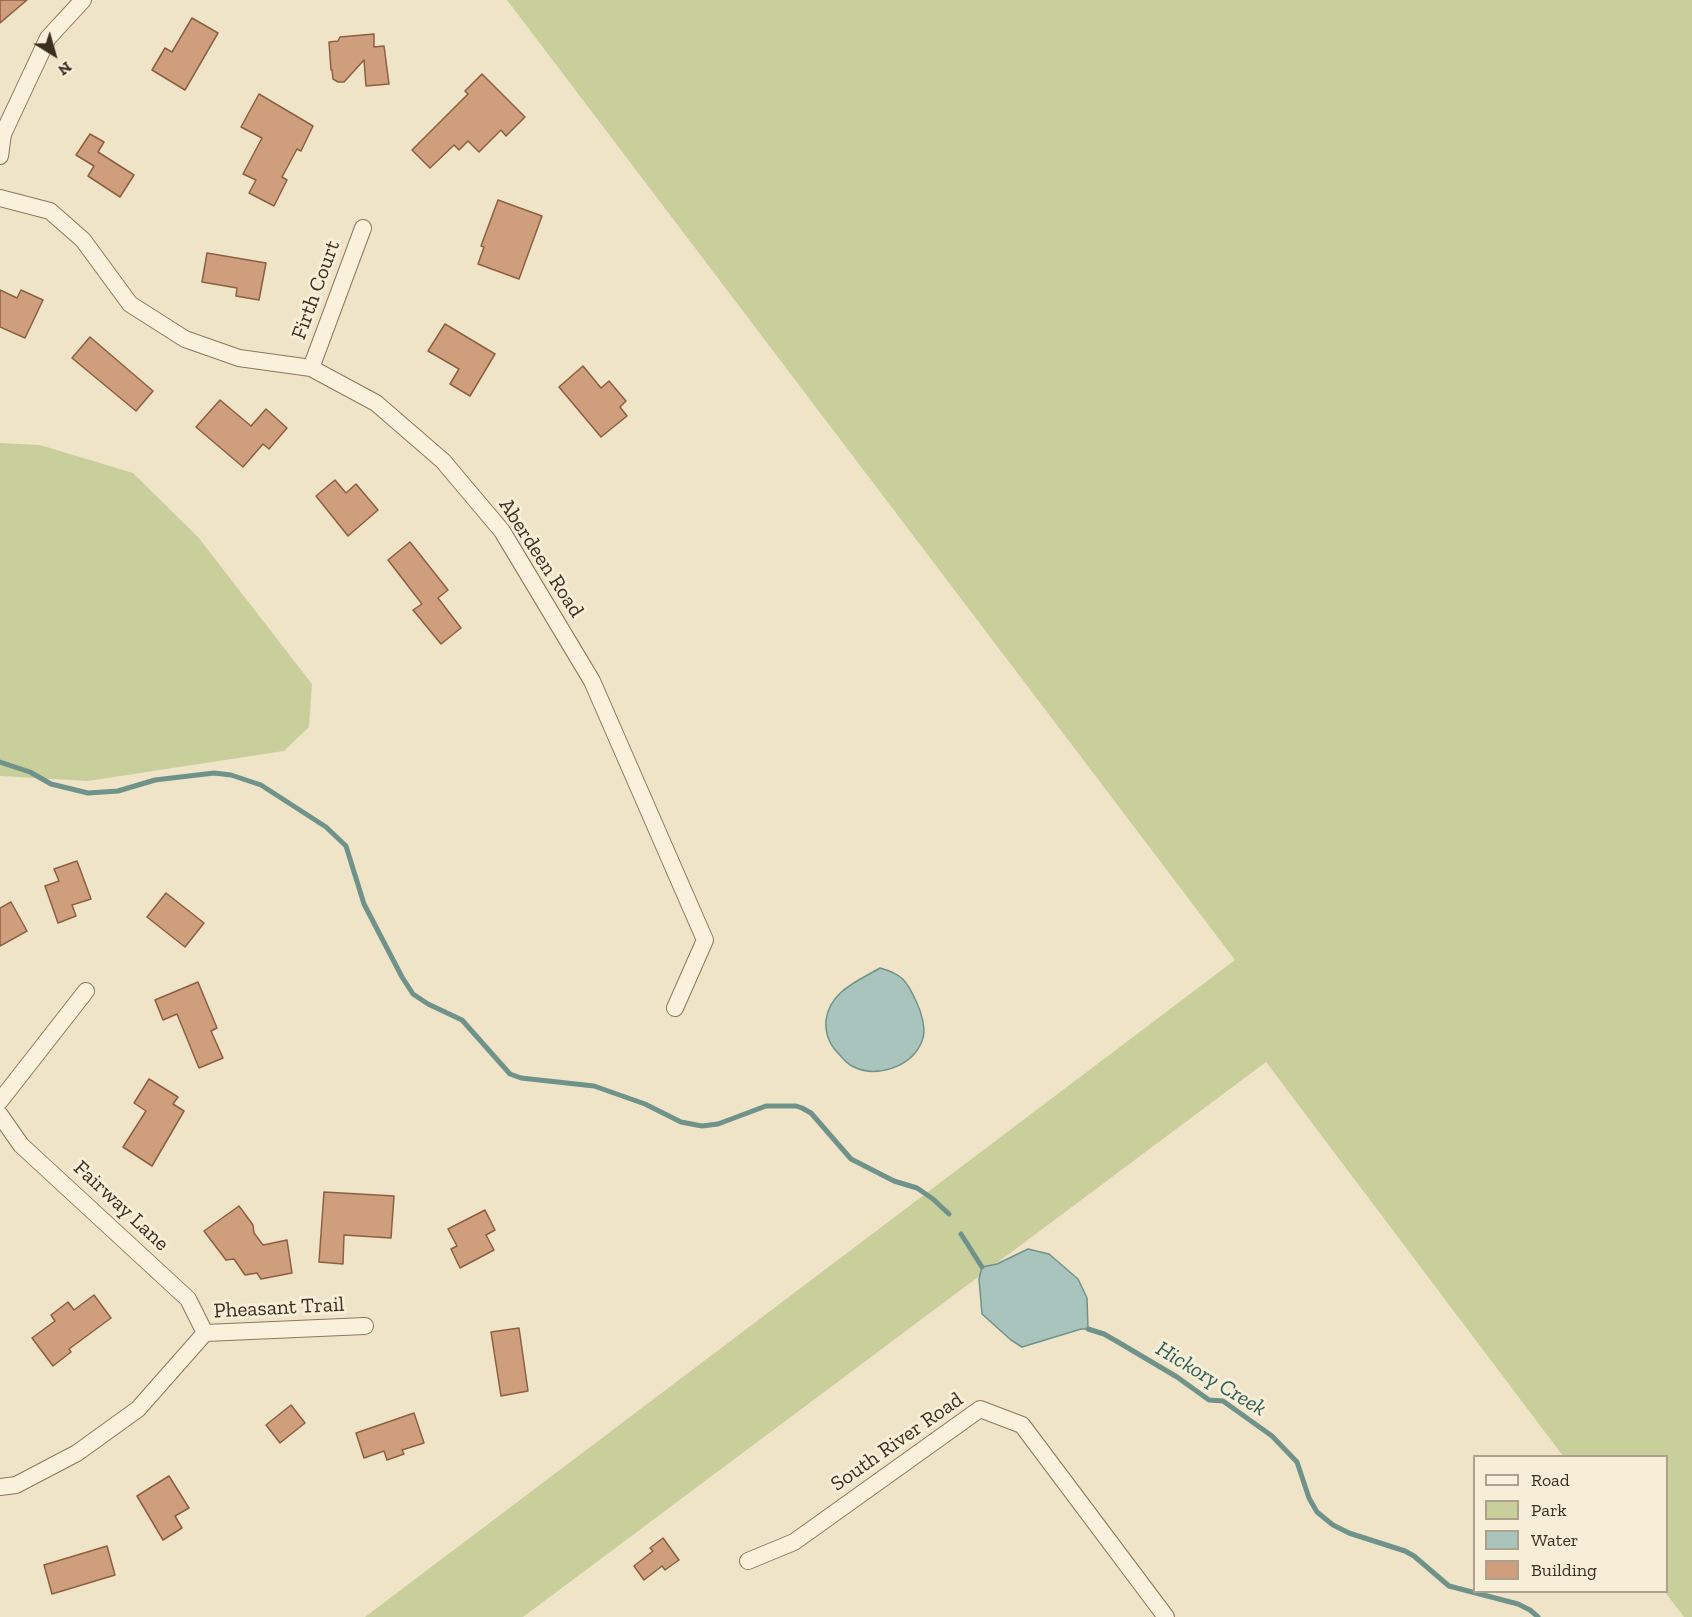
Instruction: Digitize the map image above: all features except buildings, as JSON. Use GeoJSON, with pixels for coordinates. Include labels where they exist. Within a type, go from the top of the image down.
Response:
{"type":"FeatureCollection","features":[{"type":"Feature","properties":{"kind":"street"},"geometry":{"type":"LineString","coordinates":[[0,156],[3,134],[48,38],[83,0]]}},
{"type":"Feature","properties":{"kind":"street","name":"Aberdeen Road"},"geometry":{"type":"LineString","coordinates":[[0,198],[50,212],[83,240],[130,304],[185,339],[239,358],[310,368],[376,403],[443,461],[502,531],[592,681],[705,940],[675,1008]]}},
{"type":"Feature","properties":{"kind":"street","name":"Firth Court"},"geometry":{"type":"LineString","coordinates":[[310,368],[363,228]]}},
{"type":"Feature","properties":{"kind":"street"},"geometry":{"type":"LineString","coordinates":[[0,1101],[86,992]]}},
{"type":"Feature","properties":{"kind":"street","name":"Fairway Lane"},"geometry":{"type":"LineString","coordinates":[[0,1115],[21,1145],[188,1299],[205,1333]]}},
{"type":"Feature","properties":{"kind":"street","name":"Pheasant Trail"},"geometry":{"type":"LineString","coordinates":[[0,1487],[16,1485],[77,1453],[138,1409],[205,1333],[365,1326]]}},
{"type":"Feature","properties":{"kind":"street","name":"South River Road"},"geometry":{"type":"LineString","coordinates":[[748,1561],[794,1542],[980,1409],[1022,1425],[1166,1617]]}},
{"type":"Feature","properties":{"kind":"green space"},"geometry":{"type":"Polygon","coordinates":[[[507,0],[1692,0],[1692,1617],[1684,1617],[1666,1593],[1668,1593],[1668,1455],[1562,1455],[1266,1062],[523,1617],[365,1617],[1235,960],[507,0]]]}},
{"type":"Feature","properties":{"kind":"green space"},"geometry":{"type":"Polygon","coordinates":[[[0,443],[40,445],[133,473],[198,537],[312,684],[309,727],[284,751],[88,781],[0,776],[0,443]]]}},
{"type":"Feature","properties":{"kind":"water"},"geometry":{"type":"Polygon","coordinates":[[[880,968],[894,973],[906,983],[920,1010],[924,1032],[917,1050],[902,1064],[882,1071],[861,1070],[850,1065],[835,1050],[827,1034],[826,1020],[833,1001],[839,994],[880,968]]]}},
{"type":"Feature","properties":{"kind":"water"},"geometry":{"type":"Polygon","coordinates":[[[1028,1249],[1049,1254],[1078,1279],[1087,1298],[1088,1329],[1081,1329],[1022,1347],[982,1314],[979,1279],[982,1267],[997,1264],[1028,1249]]]}},
{"type":"Feature","properties":{"kind":"waterway","name":"Hickory Creek"},"geometry":{"type":"LineString","coordinates":[[0,762],[30,772],[51,784],[88,793],[118,791],[155,780],[214,773],[231,775],[261,785],[326,827],[346,846],[364,904],[413,994],[428,1004],[462,1020],[510,1074],[521,1078],[594,1086],[645,1104],[681,1122],[702,1126],[718,1124],[766,1106],[796,1106],[811,1113],[851,1159],[894,1181],[917,1188],[949,1214]]}},
{"type":"Feature","properties":{"kind":"waterway","name":"Hickory Creek"},"geometry":{"type":"LineString","coordinates":[[961,1234],[982,1267]]}},
{"type":"Feature","properties":{"kind":"waterway","name":"Hickory Creek"},"geometry":{"type":"LineString","coordinates":[[1088,1329],[1118,1342],[1177,1377],[1209,1400],[1223,1401],[1272,1436],[1297,1462],[1309,1498],[1317,1512],[1333,1525],[1349,1533],[1405,1551],[1449,1586],[1473,1592]]}},
{"type":"Feature","properties":{"kind":"waterway","name":"Hickory Creek"},"geometry":{"type":"LineString","coordinates":[[1476,1593],[1518,1604],[1538,1617]]}}]}
